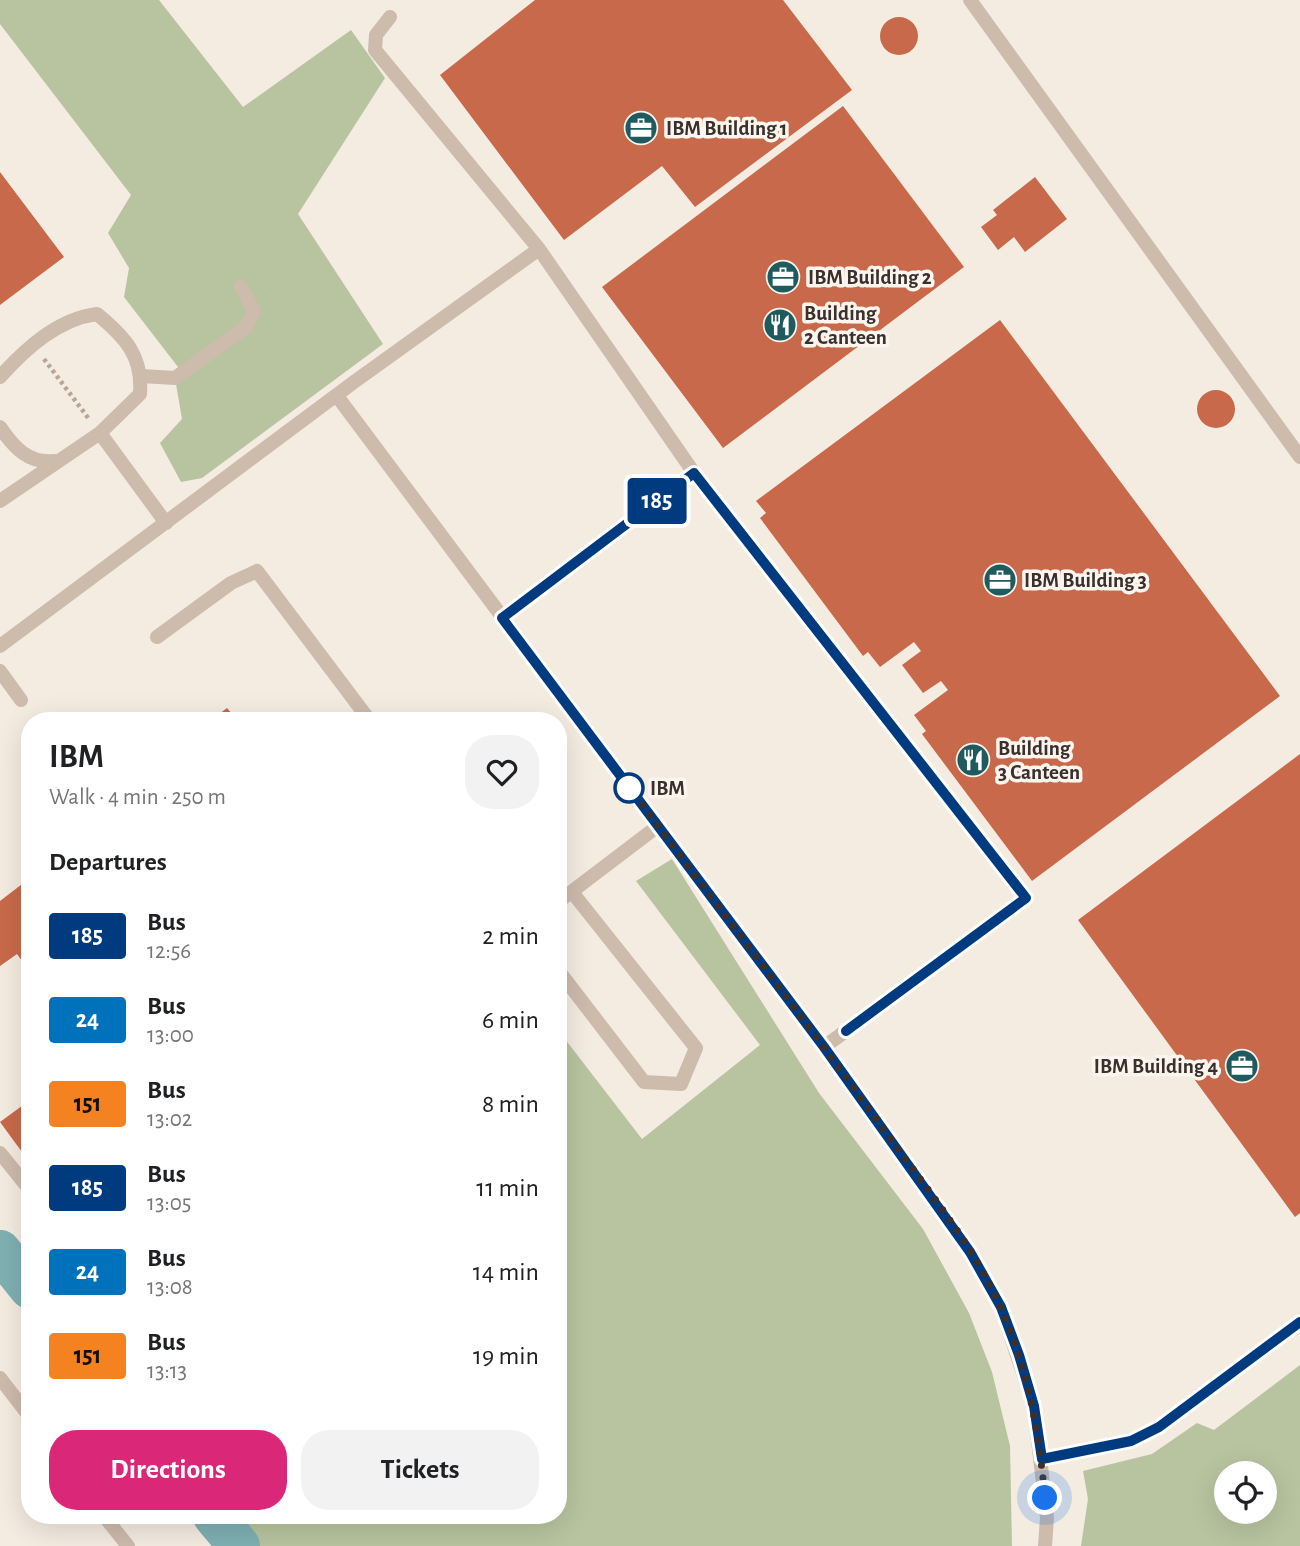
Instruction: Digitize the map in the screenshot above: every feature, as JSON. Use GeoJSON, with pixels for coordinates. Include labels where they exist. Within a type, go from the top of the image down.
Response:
{"type":"FeatureCollection","features":[{"type":"Feature","properties":{"kind":"lane"},"geometry":{"type":"LineString","coordinates":[[970,0],[1300,457]]}},
{"type":"Feature","properties":{"kind":"lane"},"geometry":{"type":"LineString","coordinates":[[390,17],[376,35],[375,50],[539,249],[694,473],[1026,898],[824,1047]]}},
{"type":"Feature","properties":{"kind":"lane"},"geometry":{"type":"LineString","coordinates":[[0,646],[539,249]]}},
{"type":"Feature","properties":{"kind":"lane"},"geometry":{"type":"LineString","coordinates":[[141,376],[175,378],[246,327],[254,310],[241,287]]}},
{"type":"Feature","properties":{"kind":"lane"},"geometry":{"type":"LineString","coordinates":[[0,377],[33,344],[76,317],[97,314],[128,344],[139,365],[141,376],[140,394],[100,433],[0,501]]}},
{"type":"Feature","properties":{"kind":"lane"},"geometry":{"type":"LineString","coordinates":[[337,396],[824,1047],[970,1252],[1001,1307],[1034,1406],[1047,1518],[1045,1546]]}},
{"type":"Feature","properties":{"kind":"lane"},"geometry":{"type":"LineString","coordinates":[[0,427],[21,454],[36,460],[57,461]]}},
{"type":"Feature","properties":{"kind":"lane"},"geometry":{"type":"LineString","coordinates":[[100,433],[166,523]]}},
{"type":"Feature","properties":{"kind":"lane"},"geometry":{"type":"LineString","coordinates":[[502,618],[694,473]]}},
{"type":"Feature","properties":{"kind":"lane"},"geometry":{"type":"LineString","coordinates":[[157,637],[231,583],[257,571],[363,712]]}},
{"type":"Feature","properties":{"kind":"lane"},"geometry":{"type":"LineString","coordinates":[[0,671],[21,701]]}},
{"type":"Feature","properties":{"kind":"lane"},"geometry":{"type":"LineString","coordinates":[[567,895],[658,826]]}},
{"type":"Feature","properties":{"kind":"lane"},"geometry":{"type":"LineString","coordinates":[[567,982],[644,1082],[681,1084],[696,1048],[572,891]]}},
{"type":"Feature","properties":{"kind":"lane"},"geometry":{"type":"LineString","coordinates":[[0,1153],[21,1179]]}},
{"type":"Feature","properties":{"kind":"lane"},"geometry":{"type":"LineString","coordinates":[[1042,1459],[1131,1441],[1159,1427],[1300,1322]]}},
{"type":"Feature","properties":{"kind":"lane"},"geometry":{"type":"LineString","coordinates":[[0,1378],[21,1405]]}},
{"type":"Feature","properties":{"kind":"lane"},"geometry":{"type":"LineString","coordinates":[[110,1524],[128,1546]]}},
{"type":"Feature","properties":{"kind":"path"},"geometry":{"type":"LineString","coordinates":[[33,344],[100,433]]}},
{"type":"Feature","properties":{"kind":"green space"},"geometry":{"type":"Polygon","coordinates":[[[0,0],[159,0],[243,107],[351,30],[385,78],[298,214],[383,344],[202,478],[181,482],[160,443],[182,419],[175,378],[178,367],[124,297],[129,268],[108,233],[131,195],[0,24],[0,0]]]}},
{"type":"Feature","properties":{"kind":"green space"},"geometry":{"type":"Polygon","coordinates":[[[672,859],[819,1093],[923,1229],[969,1313],[992,1372],[1010,1446],[1012,1546],[239,1546],[221,1524],[567,1524],[567,1042],[642,1139],[760,1045],[636,881],[672,859]]]}},
{"type":"Feature","properties":{"kind":"green space"},"geometry":{"type":"Polygon","coordinates":[[[1300,1365],[1300,1546],[1081,1546],[1088,1499],[1083,1471],[1152,1454],[1197,1423],[1214,1430],[1300,1365]]]}},
{"type":"Feature","properties":{"kind":"building","name":"IBM Building 1"},"geometry":{"type":"Polygon","coordinates":[[[535,0],[783,0],[852,90],[695,207],[662,166],[564,240],[440,75],[535,0]]]}},
{"type":"Feature","properties":{"kind":"building"},"geometry":{"type":"Polygon","coordinates":[[[899,17],[912,23],[918,36],[912,49],[899,55],[886,49],[880,36],[886,23],[899,17]]]}},
{"type":"Feature","properties":{"kind":"building","name":"IBM Building 2"},"geometry":{"type":"Polygon","coordinates":[[[843,106],[964,267],[723,448],[602,287],[843,106]]]}},
{"type":"Feature","properties":{"kind":"building"},"geometry":{"type":"Polygon","coordinates":[[[0,172],[64,257],[0,305],[0,172]]]}},
{"type":"Feature","properties":{"kind":"building"},"geometry":{"type":"Polygon","coordinates":[[[1035,177],[1067,219],[1025,252],[1014,237],[998,250],[981,227],[997,215],[993,210],[1035,177]]]}},
{"type":"Feature","properties":{"kind":"building","name":"IBM Building 3"},"geometry":{"type":"Polygon","coordinates":[[[1000,320],[1280,696],[1032,881],[922,734],[926,731],[914,715],[948,690],[941,681],[923,693],[902,665],[921,651],[914,642],[880,667],[868,652],[863,656],[760,518],[766,513],[756,501],[1000,320]]]}},
{"type":"Feature","properties":{"kind":"building"},"geometry":{"type":"Polygon","coordinates":[[[1216,390],[1229,396],[1235,409],[1229,422],[1216,428],[1203,422],[1197,409],[1203,396],[1216,390]]]}},
{"type":"Feature","properties":{"kind":"building","name":"IBM Building 4"},"geometry":{"type":"Polygon","coordinates":[[[1300,754],[1300,1213],[1295,1217],[1078,920],[1300,754]]]}},
{"type":"Feature","properties":{"kind":"building"},"geometry":{"type":"Polygon","coordinates":[[[21,885],[21,960],[17,954],[0,966],[0,901],[21,885]]]}},
{"type":"Feature","properties":{"kind":"building"},"geometry":{"type":"Polygon","coordinates":[[[21,1107],[21,1151],[0,1122],[21,1107]]]}},
{"type":"Feature","properties":{"kind":"waterway"},"geometry":{"type":"LineString","coordinates":[[0,1251],[21,1277]]}},
{"type":"Feature","properties":{"kind":"waterway"},"geometry":{"type":"LineString","coordinates":[[221,1524],[239,1546]]}},
{"type":"Feature","properties":{"kind":"bus line","name":"185"},"geometry":{"type":"LineString","coordinates":[[846,1031],[1026,898],[694,473],[502,618],[824,1047],[970,1252],[1001,1307],[1019,1355],[1034,1406],[1042,1459],[1131,1441],[1159,1427],[1300,1322]]}},
{"type":"Feature","properties":{"kind":"place","name":"IBM Building 1"},"geometry":{"type":"Point","coordinates":[641,128]}},
{"type":"Feature","properties":{"kind":"place","name":"IBM Building 2"},"geometry":{"type":"Point","coordinates":[783,277]}},
{"type":"Feature","properties":{"kind":"place","name":"Building 2 Canteen"},"geometry":{"type":"Point","coordinates":[780,325]}},
{"type":"Feature","properties":{"kind":"place","name":"IBM Building 3"},"geometry":{"type":"Point","coordinates":[1000,580]}},
{"type":"Feature","properties":{"kind":"place","name":"Building 3 Canteen"},"geometry":{"type":"Point","coordinates":[973,760]}},
{"type":"Feature","properties":{"kind":"place","name":"IBM"},"geometry":{"type":"Point","coordinates":[629,788]}},
{"type":"Feature","properties":{"kind":"place","name":"IBM Building 4"},"geometry":{"type":"Point","coordinates":[1242,1066]}},
{"type":"Feature","properties":{"kind":"route"},"geometry":{"type":"LineString","coordinates":[[629,788],[625,781],[824,1047],[970,1252],[1001,1307],[1019,1355],[1034,1406],[1045,1498]]}}]}
